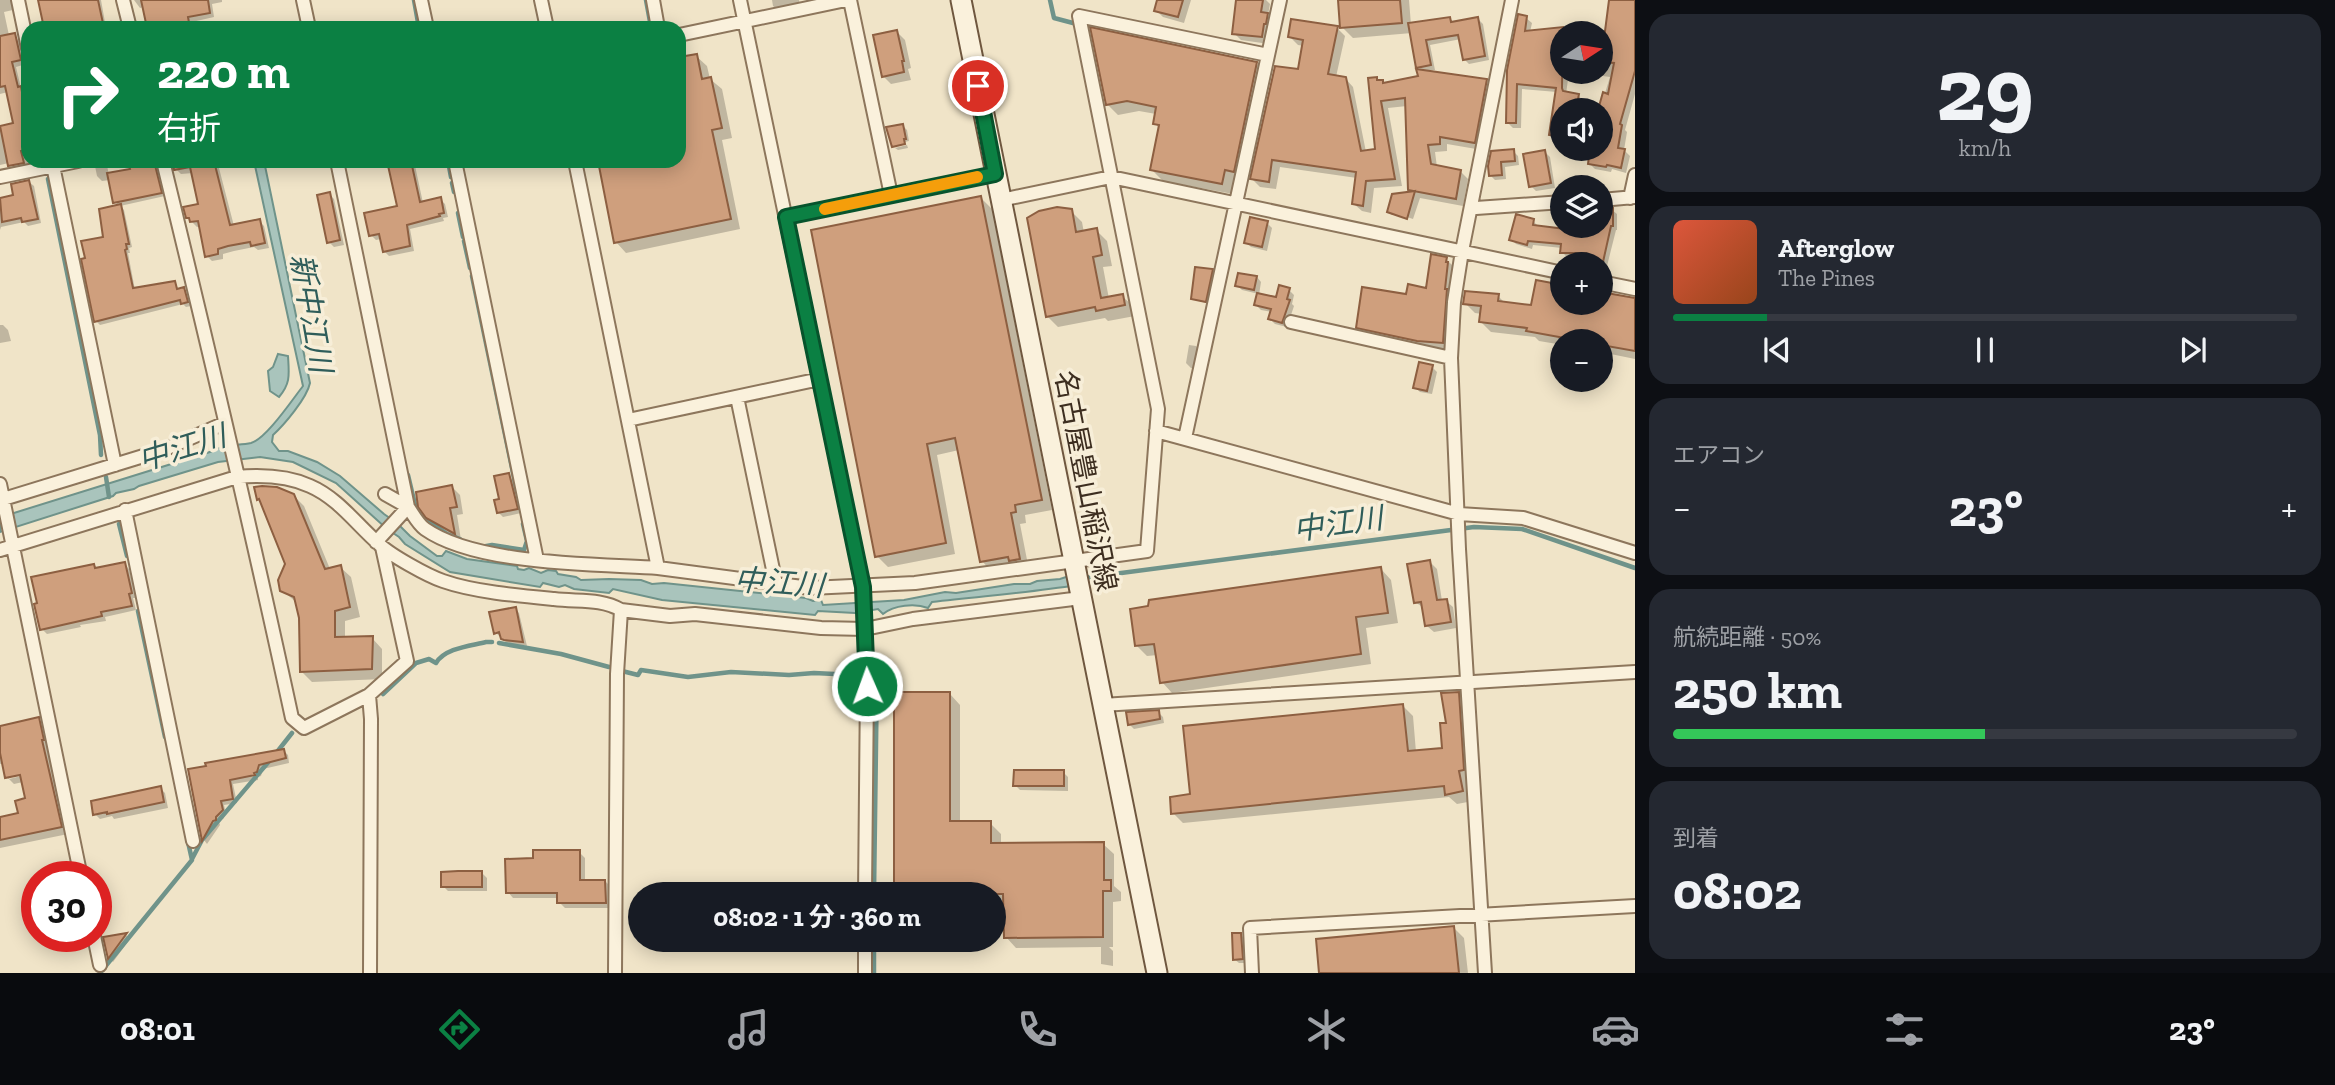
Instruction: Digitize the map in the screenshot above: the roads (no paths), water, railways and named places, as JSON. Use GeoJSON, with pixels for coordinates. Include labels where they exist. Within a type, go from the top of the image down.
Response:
{"type":"FeatureCollection","features":[{"type":"Feature","properties":{"kind":"main road","name":"名古屋豊山稲沢線"},"geometry":{"type":"LineString","coordinates":[[961,0],[1157,973]]}},
{"type":"Feature","properties":{"kind":"street"},"geometry":{"type":"LineString","coordinates":[[18,0],[22,21]]}},
{"type":"Feature","properties":{"kind":"street"},"geometry":{"type":"LineString","coordinates":[[123,0],[128,21]]}},
{"type":"Feature","properties":{"kind":"street"},"geometry":{"type":"LineString","coordinates":[[303,0],[308,21]]}},
{"type":"Feature","properties":{"kind":"street"},"geometry":{"type":"LineString","coordinates":[[421,0],[426,21]]}},
{"type":"Feature","properties":{"kind":"street"},"geometry":{"type":"LineString","coordinates":[[541,0],[546,21]]}},
{"type":"Feature","properties":{"kind":"street"},"geometry":{"type":"LineString","coordinates":[[653,0],[657,21]]}},
{"type":"Feature","properties":{"kind":"street"},"geometry":{"type":"LineString","coordinates":[[740,0],[863,585],[867,686],[865,882]]}},
{"type":"Feature","properties":{"kind":"street"},"geometry":{"type":"LineString","coordinates":[[686,34],[848,0],[891,195]]}},
{"type":"Feature","properties":{"kind":"street"},"geometry":{"type":"LineString","coordinates":[[1185,438],[1280,0]]}},
{"type":"Feature","properties":{"kind":"street"},"geometry":{"type":"LineString","coordinates":[[1485,973],[1459,549],[1451,358],[1454,302],[1462,251],[1512,0]]}},
{"type":"Feature","properties":{"kind":"street"},"geometry":{"type":"LineString","coordinates":[[385,494],[423,527],[467,549],[537,560],[658,568],[810,588],[915,583],[1147,551],[1158,409],[1079,16],[1268,55]]}},
{"type":"Feature","properties":{"kind":"street"},"geometry":{"type":"LineString","coordinates":[[0,177],[36,168]]}},
{"type":"Feature","properties":{"kind":"street"},"geometry":{"type":"LineString","coordinates":[[53,168],[115,465]]}},
{"type":"Feature","properties":{"kind":"street"},"geometry":{"type":"LineString","coordinates":[[165,168],[258,560],[292,718],[304,728],[369,695],[407,661],[379,542]]}},
{"type":"Feature","properties":{"kind":"street"},"geometry":{"type":"LineString","coordinates":[[338,168],[405,510]]}},
{"type":"Feature","properties":{"kind":"street"},"geometry":{"type":"LineString","coordinates":[[455,168],[537,560]]}},
{"type":"Feature","properties":{"kind":"street"},"geometry":{"type":"LineString","coordinates":[[576,168],[658,568]]}},
{"type":"Feature","properties":{"kind":"street"},"geometry":{"type":"LineString","coordinates":[[786,217],[995,174]]}},
{"type":"Feature","properties":{"kind":"street"},"geometry":{"type":"LineString","coordinates":[[1613,199],[1632,197],[1635,175]]}},
{"type":"Feature","properties":{"kind":"street"},"geometry":{"type":"LineString","coordinates":[[1001,200],[1111,177],[1550,270]]}},
{"type":"Feature","properties":{"kind":"street"},"geometry":{"type":"LineString","coordinates":[[1476,208],[1550,203]]}},
{"type":"Feature","properties":{"kind":"street"},"geometry":{"type":"LineString","coordinates":[[1613,284],[1635,289]]}},
{"type":"Feature","properties":{"kind":"street"},"geometry":{"type":"LineString","coordinates":[[1291,322],[1451,358]]}},
{"type":"Feature","properties":{"kind":"street"},"geometry":{"type":"LineString","coordinates":[[628,420],[820,379]]}},
{"type":"Feature","properties":{"kind":"street"},"geometry":{"type":"LineString","coordinates":[[737,397],[776,583]]}},
{"type":"Feature","properties":{"kind":"street"},"geometry":{"type":"LineString","coordinates":[[2,501],[163,450],[225,423]]}},
{"type":"Feature","properties":{"kind":"street"},"geometry":{"type":"LineString","coordinates":[[1156,431],[1459,514],[1523,518],[1635,553]]}},
{"type":"Feature","properties":{"kind":"street"},"geometry":{"type":"LineString","coordinates":[[8,546],[237,477],[257,475],[310,486],[332,500],[379,542],[442,581],[470,588],[608,603],[621,610],[670,616],[695,614],[821,628],[865,626],[1081,597]]}},
{"type":"Feature","properties":{"kind":"street"},"geometry":{"type":"LineString","coordinates":[[0,484],[8,546],[77,861]]}},
{"type":"Feature","properties":{"kind":"street"},"geometry":{"type":"LineString","coordinates":[[125,510],[193,841]]}},
{"type":"Feature","properties":{"kind":"street"},"geometry":{"type":"LineString","coordinates":[[379,542],[405,510]]}},
{"type":"Feature","properties":{"kind":"street"},"geometry":{"type":"LineString","coordinates":[[615,973],[617,674],[621,610]]}},
{"type":"Feature","properties":{"kind":"street"},"geometry":{"type":"LineString","coordinates":[[1102,705],[1635,672]]}},
{"type":"Feature","properties":{"kind":"street"},"geometry":{"type":"LineString","coordinates":[[369,695],[370,973]]}},
{"type":"Feature","properties":{"kind":"street"},"geometry":{"type":"LineString","coordinates":[[1252,973],[1250,928],[1635,906]]}},
{"type":"Feature","properties":{"kind":"street"},"geometry":{"type":"LineString","coordinates":[[97,952],[100,965]]}},
{"type":"Feature","properties":{"kind":"street"},"geometry":{"type":"LineString","coordinates":[[864,973],[865,952]]}},
{"type":"Feature","properties":{"kind":"water"},"geometry":{"type":"Polygon","coordinates":[[[256,168],[265,168],[310,383],[300,403],[273,435],[272,442],[279,451],[288,451],[317,462],[340,476],[437,556],[442,556],[446,551],[467,559],[517,566],[518,569],[529,568],[541,573],[556,571],[558,574],[581,580],[641,580],[652,584],[664,583],[821,600],[823,605],[904,600],[945,592],[1030,584],[1075,574],[1077,585],[932,602],[928,608],[905,606],[883,614],[878,609],[855,613],[818,611],[815,615],[662,600],[613,589],[609,593],[543,583],[540,587],[450,572],[405,544],[336,483],[293,462],[260,457],[218,462],[0,532],[1,517],[222,447],[251,443],[271,427],[303,386],[256,168]]]}},
{"type":"Feature","properties":{"kind":"water"},"geometry":{"type":"Polygon","coordinates":[[[278,354],[288,356],[289,368],[287,383],[279,397],[270,391],[268,371],[273,367],[278,354]]]}},
{"type":"Feature","properties":{"kind":"waterway"},"geometry":{"type":"LineString","coordinates":[[414,0],[418,21]]}},
{"type":"Feature","properties":{"kind":"waterway"},"geometry":{"type":"LineString","coordinates":[[646,0],[650,21]]}},
{"type":"Feature","properties":{"kind":"waterway"},"geometry":{"type":"LineString","coordinates":[[1050,0],[1054,18],[1073,23]]}},
{"type":"Feature","properties":{"kind":"waterway"},"geometry":{"type":"LineString","coordinates":[[449,168],[451,177]]}},
{"type":"Feature","properties":{"kind":"waterway"},"geometry":{"type":"LineString","coordinates":[[48,179],[100,435],[101,455]]}},
{"type":"Feature","properties":{"kind":"waterway"},"geometry":{"type":"LineString","coordinates":[[452,183],[454,192]]}},
{"type":"Feature","properties":{"kind":"waterway"},"geometry":{"type":"LineString","coordinates":[[458,213],[463,237]]}},
{"type":"Feature","properties":{"kind":"waterway"},"geometry":{"type":"LineString","coordinates":[[464,241],[470,268]]}},
{"type":"Feature","properties":{"kind":"waterway"},"geometry":{"type":"LineString","coordinates":[[472,276],[517,492]]}},
{"type":"Feature","properties":{"kind":"waterway"},"geometry":{"type":"LineString","coordinates":[[408,475],[417,513],[447,534],[460,539]]}},
{"type":"Feature","properties":{"kind":"waterway","name":"中江川"},"geometry":{"type":"LineString","coordinates":[[106,477],[109,497]]}},
{"type":"Feature","properties":{"kind":"waterway"},"geometry":{"type":"LineString","coordinates":[[119,524],[127,556]]}},
{"type":"Feature","properties":{"kind":"waterway"},"geometry":{"type":"LineString","coordinates":[[481,547],[492,545],[524,550],[527,541],[523,524]]}},
{"type":"Feature","properties":{"kind":"waterway","name":"中江川"},"geometry":{"type":"LineString","coordinates":[[1083,578],[1474,527],[1522,529],[1635,568]]}},
{"type":"Feature","properties":{"kind":"waterway"},"geometry":{"type":"LineString","coordinates":[[138,611],[165,737]]}},
{"type":"Feature","properties":{"kind":"waterway"},"geometry":{"type":"LineString","coordinates":[[383,694],[416,663],[429,659],[436,663],[452,651],[492,642]]}},
{"type":"Feature","properties":{"kind":"waterway"},"geometry":{"type":"LineString","coordinates":[[499,643],[561,654],[609,667]]}},
{"type":"Feature","properties":{"kind":"waterway"},"geometry":{"type":"LineString","coordinates":[[622,671],[638,675],[641,670],[688,677],[731,672],[855,675]]}},
{"type":"Feature","properties":{"kind":"waterway"},"geometry":{"type":"LineString","coordinates":[[874,882],[877,671]]}},
{"type":"Feature","properties":{"kind":"waterway"},"geometry":{"type":"LineString","coordinates":[[277,752],[292,733]]}},
{"type":"Feature","properties":{"kind":"waterway"},"geometry":{"type":"LineString","coordinates":[[192,859],[202,840],[271,759]]}},
{"type":"Feature","properties":{"kind":"waterway"},"geometry":{"type":"LineString","coordinates":[[100,973],[192,860],[188,842]]}},
{"type":"Feature","properties":{"kind":"waterway"},"geometry":{"type":"LineString","coordinates":[[874,952],[874,973]]}},
{"type":"Feature","properties":{"kind":"water label","name":"新中江川"},"geometry":{"type":"Point","coordinates":[311,313]}}]}
